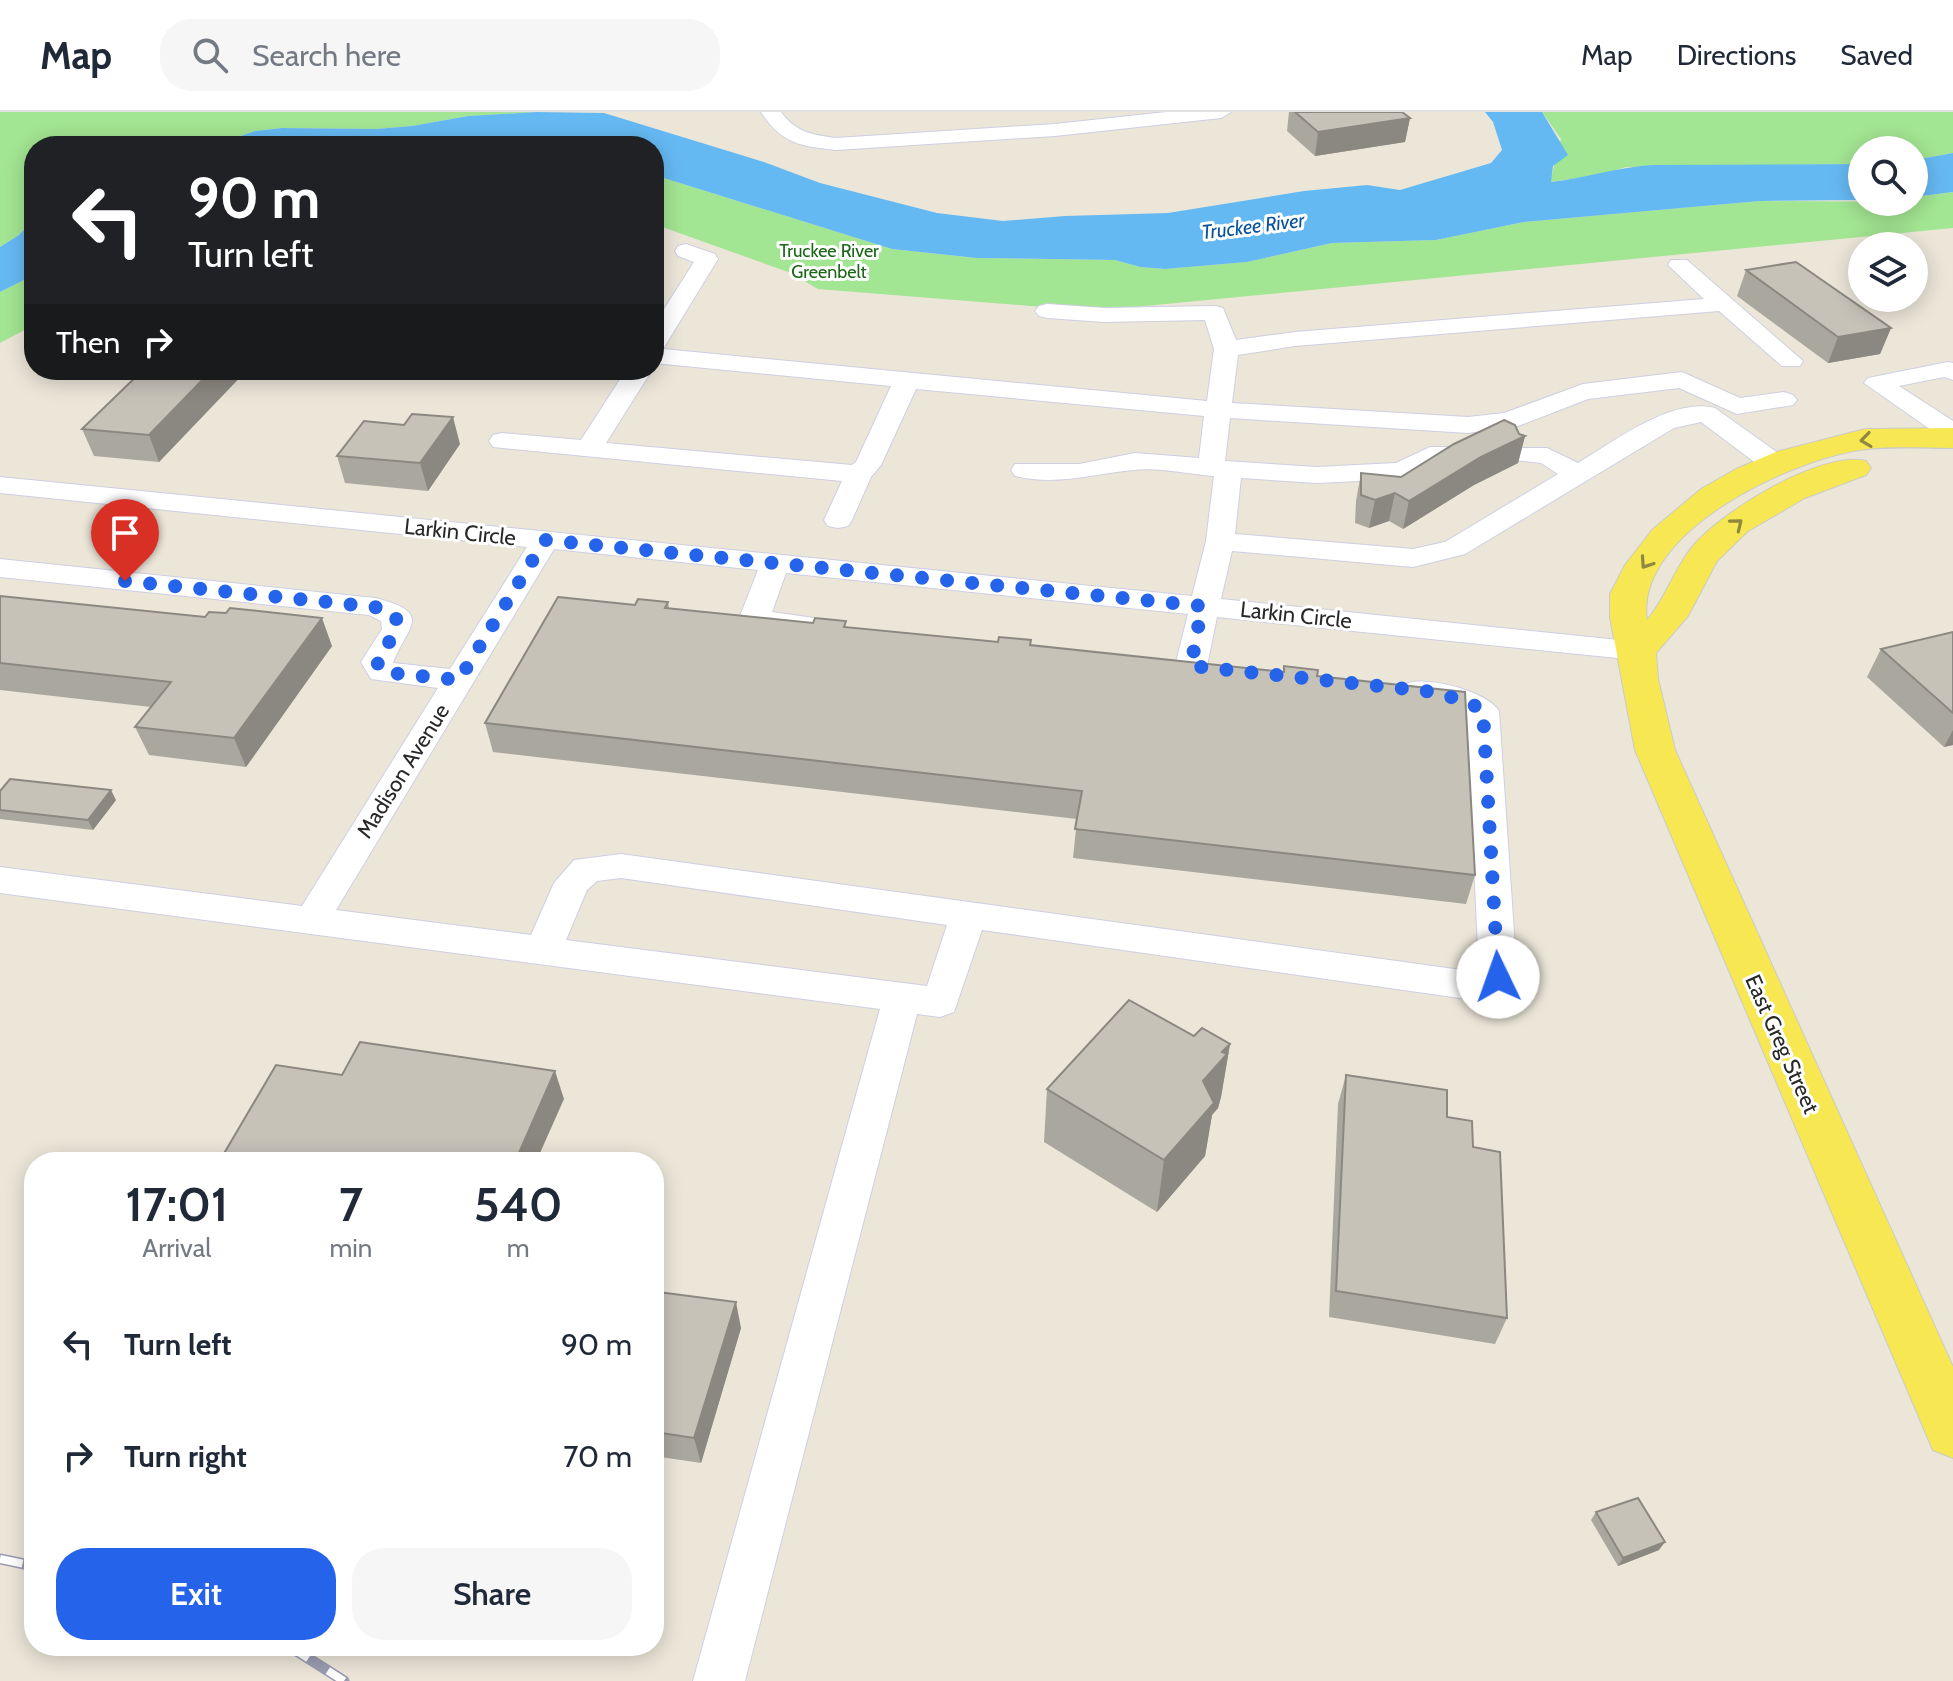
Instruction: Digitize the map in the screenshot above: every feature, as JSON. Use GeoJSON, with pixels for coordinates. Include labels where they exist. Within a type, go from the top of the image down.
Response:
{"type":"FeatureCollection","features":[{"type":"Feature","properties":{"kind":"main road","name":"East Greg Street"},"geometry":{"type":"LineString","coordinates":[[1951,439],[1893,436],[1829,446],[1775,464],[1713,496],[1664,537],[1643,565],[1628,594],[1628,617],[1637,650],[1645,714],[1676,803],[1953,1431]]}},
{"type":"Feature","properties":{"kind":"main road"},"geometry":{"type":"LineString","coordinates":[[1637,650],[1665,624],[1705,554],[1749,514],[1822,477],[1951,439]]}},
{"type":"Feature","properties":{"kind":"street"},"geometry":{"type":"LineString","coordinates":[[771,112],[787,134],[836,144],[1055,130],[1221,112]]}},
{"type":"Feature","properties":{"kind":"street"},"geometry":{"type":"LineString","coordinates":[[664,329],[707,259],[686,251]]}},
{"type":"Feature","properties":{"kind":"street"},"geometry":{"type":"LineString","coordinates":[[1679,265],[1791,361]]}},
{"type":"Feature","properties":{"kind":"street"},"geometry":{"type":"LineString","coordinates":[[1226,349],[1295,339],[1724,304]]}},
{"type":"Feature","properties":{"kind":"street"},"geometry":{"type":"LineString","coordinates":[[1047,311],[1104,315],[1215,313],[1226,349],[1218,410],[1220,541],[1202,606],[1191,666]]}},
{"type":"Feature","properties":{"kind":"street"},"geometry":{"type":"LineString","coordinates":[[664,357],[1218,410],[1468,425],[1509,420],[1583,392],[1682,380],[1737,406],[1784,400]]}},
{"type":"Feature","properties":{"kind":"street"},"geometry":{"type":"LineString","coordinates":[[1951,439],[1877,383],[1948,369],[1953,372]]}},
{"type":"Feature","properties":{"kind":"street"},"geometry":{"type":"LineString","coordinates":[[589,449],[633,380]]}},
{"type":"Feature","properties":{"kind":"street"},"geometry":{"type":"LineString","coordinates":[[838,520],[859,474],[868,465],[907,380]]}},
{"type":"Feature","properties":{"kind":"street"},"geometry":{"type":"LineString","coordinates":[[1220,541],[1413,558],[1455,548],[1665,422],[1706,413],[1775,464]]}},
{"type":"Feature","properties":{"kind":"street"},"geometry":{"type":"LineString","coordinates":[[1468,425],[1513,449],[1547,456],[1577,474]]}},
{"type":"Feature","properties":{"kind":"street"},"geometry":{"type":"LineString","coordinates":[[502,441],[859,474]]}},
{"type":"Feature","properties":{"kind":"street"},"geometry":{"type":"LineString","coordinates":[[1025,470],[1079,472],[1135,461],[1317,475],[1401,471],[1439,453]]}},
{"type":"Feature","properties":{"kind":"street","name":"Larkin Circle"},"geometry":{"type":"LineString","coordinates":[[0,485],[1637,650]]}},
{"type":"Feature","properties":{"kind":"street","name":"Madison Avenue"},"geometry":{"type":"LineString","coordinates":[[312,920],[545,540]]}},
{"type":"Feature","properties":{"kind":"street"},"geometry":{"type":"LineString","coordinates":[[775,563],[755,616],[759,620],[836,628]]}},
{"type":"Feature","properties":{"kind":"street"},"geometry":{"type":"LineString","coordinates":[[0,568],[375,607],[396,616],[397,629],[377,662],[382,672],[459,680]]}},
{"type":"Feature","properties":{"kind":"street"},"geometry":{"type":"LineString","coordinates":[[543,951],[572,883],[587,869],[621,866],[1481,987],[1498,977],[1483,711],[1448,694],[1394,687]]}},
{"type":"Feature","properties":{"kind":"street"},"geometry":{"type":"LineString","coordinates":[[0,880],[921,999]]}},
{"type":"Feature","properties":{"kind":"street"},"geometry":{"type":"LineString","coordinates":[[719,1681],[921,999],[969,915]]}},
{"type":"Feature","properties":{"kind":"green space"},"geometry":{"type":"Polygon","coordinates":[[[0,112],[536,112],[468,116],[376,129],[282,128],[241,136],[24,136],[24,230],[0,247],[0,112]]]}},
{"type":"Feature","properties":{"kind":"green space"},"geometry":{"type":"Polygon","coordinates":[[[1542,112],[1953,112],[1953,153],[1928,157],[1928,136],[1848,136],[1848,164],[1626,167],[1599,175],[1550,182],[1561,139],[1542,112]]]}},
{"type":"Feature","properties":{"kind":"green space","name":"Truckee River Greenbelt"},"geometry":{"type":"Polygon","coordinates":[[[664,178],[892,249],[976,258],[1115,260],[1140,267],[1165,269],[1247,262],[1332,243],[1436,240],[1524,222],[1760,201],[1848,202],[1848,216],[1928,216],[1928,195],[1953,192],[1953,228],[1912,232],[1848,232],[1848,238],[1093,311],[818,289],[791,273],[664,228],[664,178]]]}},
{"type":"Feature","properties":{"kind":"green space"},"geometry":{"type":"Polygon","coordinates":[[[24,280],[24,330],[0,343],[0,292],[24,280]]]}},
{"type":"Feature","properties":{"kind":"water","name":"Truckee River"},"geometry":{"type":"Polygon","coordinates":[[[536,112],[604,113],[764,162],[820,183],[937,213],[1003,221],[1168,213],[1304,191],[1367,185],[1400,190],[1491,163],[1502,150],[1493,122],[1485,112],[1542,112],[1568,155],[1553,166],[1551,182],[1652,165],[1848,164],[1848,200],[1760,201],[1524,222],[1436,240],[1332,243],[1247,262],[1165,269],[1140,267],[1115,260],[976,258],[892,249],[664,178],[664,136],[241,136],[282,128],[376,129],[468,116],[536,112]]]}},
{"type":"Feature","properties":{"kind":"water"},"geometry":{"type":"Polygon","coordinates":[[[1953,153],[1953,192],[1928,195],[1928,157],[1953,153]]]}},
{"type":"Feature","properties":{"kind":"water"},"geometry":{"type":"Polygon","coordinates":[[[24,230],[24,280],[0,292],[0,247],[24,230]]]}},
{"type":"Feature","properties":{"kind":"building"},"geometry":{"type":"Polygon","coordinates":[[[1295,112],[1402,112],[1410,118],[1318,132],[1295,112]]]}},
{"type":"Feature","properties":{"kind":"building"},"geometry":{"type":"Polygon","coordinates":[[[1796,262],[1848,298],[1848,312],[1868,312],[1891,328],[1838,337],[1746,270],[1796,262]]]}},
{"type":"Feature","properties":{"kind":"building"},"geometry":{"type":"Polygon","coordinates":[[[133,380],[202,380],[149,435],[82,429],[133,380]]]}},
{"type":"Feature","properties":{"kind":"building"},"geometry":{"type":"Polygon","coordinates":[[[412,414],[453,417],[420,463],[337,456],[364,421],[404,425],[412,414]]]}},
{"type":"Feature","properties":{"kind":"building"},"geometry":{"type":"Polygon","coordinates":[[[1504,420],[1515,425],[1519,434],[1525,436],[1481,457],[1409,501],[1395,493],[1375,500],[1361,495],[1361,473],[1401,477],[1454,444],[1504,420]]]}},
{"type":"Feature","properties":{"kind":"building"},"geometry":{"type":"Polygon","coordinates":[[[0,596],[205,617],[209,612],[226,613],[230,608],[322,618],[234,738],[135,727],[171,682],[0,663],[0,596]]]}},
{"type":"Feature","properties":{"kind":"building"},"geometry":{"type":"Polygon","coordinates":[[[558,597],[635,605],[638,599],[668,602],[665,608],[813,623],[815,618],[846,621],[844,627],[998,642],[999,637],[1031,640],[1030,645],[1284,672],[1284,666],[1318,670],[1317,676],[1465,692],[1475,875],[1075,829],[1082,791],[485,723],[558,597]]]}},
{"type":"Feature","properties":{"kind":"building"},"geometry":{"type":"Polygon","coordinates":[[[1953,632],[1953,713],[1881,649],[1953,632]]]}},
{"type":"Feature","properties":{"kind":"building"},"geometry":{"type":"Polygon","coordinates":[[[10,779],[111,790],[88,820],[0,810],[0,791],[10,779]]]}},
{"type":"Feature","properties":{"kind":"building"},"geometry":{"type":"Polygon","coordinates":[[[1129,1000],[1194,1036],[1202,1028],[1230,1044],[1222,1052],[1227,1054],[1203,1081],[1214,1103],[1164,1160],[1047,1089],[1129,1000]]]}},
{"type":"Feature","properties":{"kind":"building"},"geometry":{"type":"Polygon","coordinates":[[[360,1042],[555,1071],[519,1152],[225,1152],[276,1065],[342,1075],[360,1042]]]}},
{"type":"Feature","properties":{"kind":"building"},"geometry":{"type":"Polygon","coordinates":[[[1346,1075],[1447,1090],[1447,1117],[1472,1121],[1473,1147],[1500,1152],[1507,1318],[1336,1291],[1346,1075]]]}},
{"type":"Feature","properties":{"kind":"building"},"geometry":{"type":"Polygon","coordinates":[[[664,1293],[736,1302],[694,1438],[664,1434],[664,1293]]]}},
{"type":"Feature","properties":{"kind":"building"},"geometry":{"type":"Polygon","coordinates":[[[1638,1498],[1665,1542],[1623,1558],[1596,1512],[1638,1498]]]}},
{"type":"Feature","properties":{"kind":"railway"},"geometry":{"type":"LineString","coordinates":[[0,1559],[24,1564]]}},
{"type":"Feature","properties":{"kind":"railway"},"geometry":{"type":"LineString","coordinates":[[305,1656],[344,1681]]}},
{"type":"Feature","properties":{"kind":"route"},"geometry":{"type":"LineString","coordinates":[[125,581],[375,607],[396,616],[397,629],[377,662],[382,672],[459,680],[545,540],[1202,606],[1191,666],[1448,694],[1483,711],[1498,977]]}}]}
